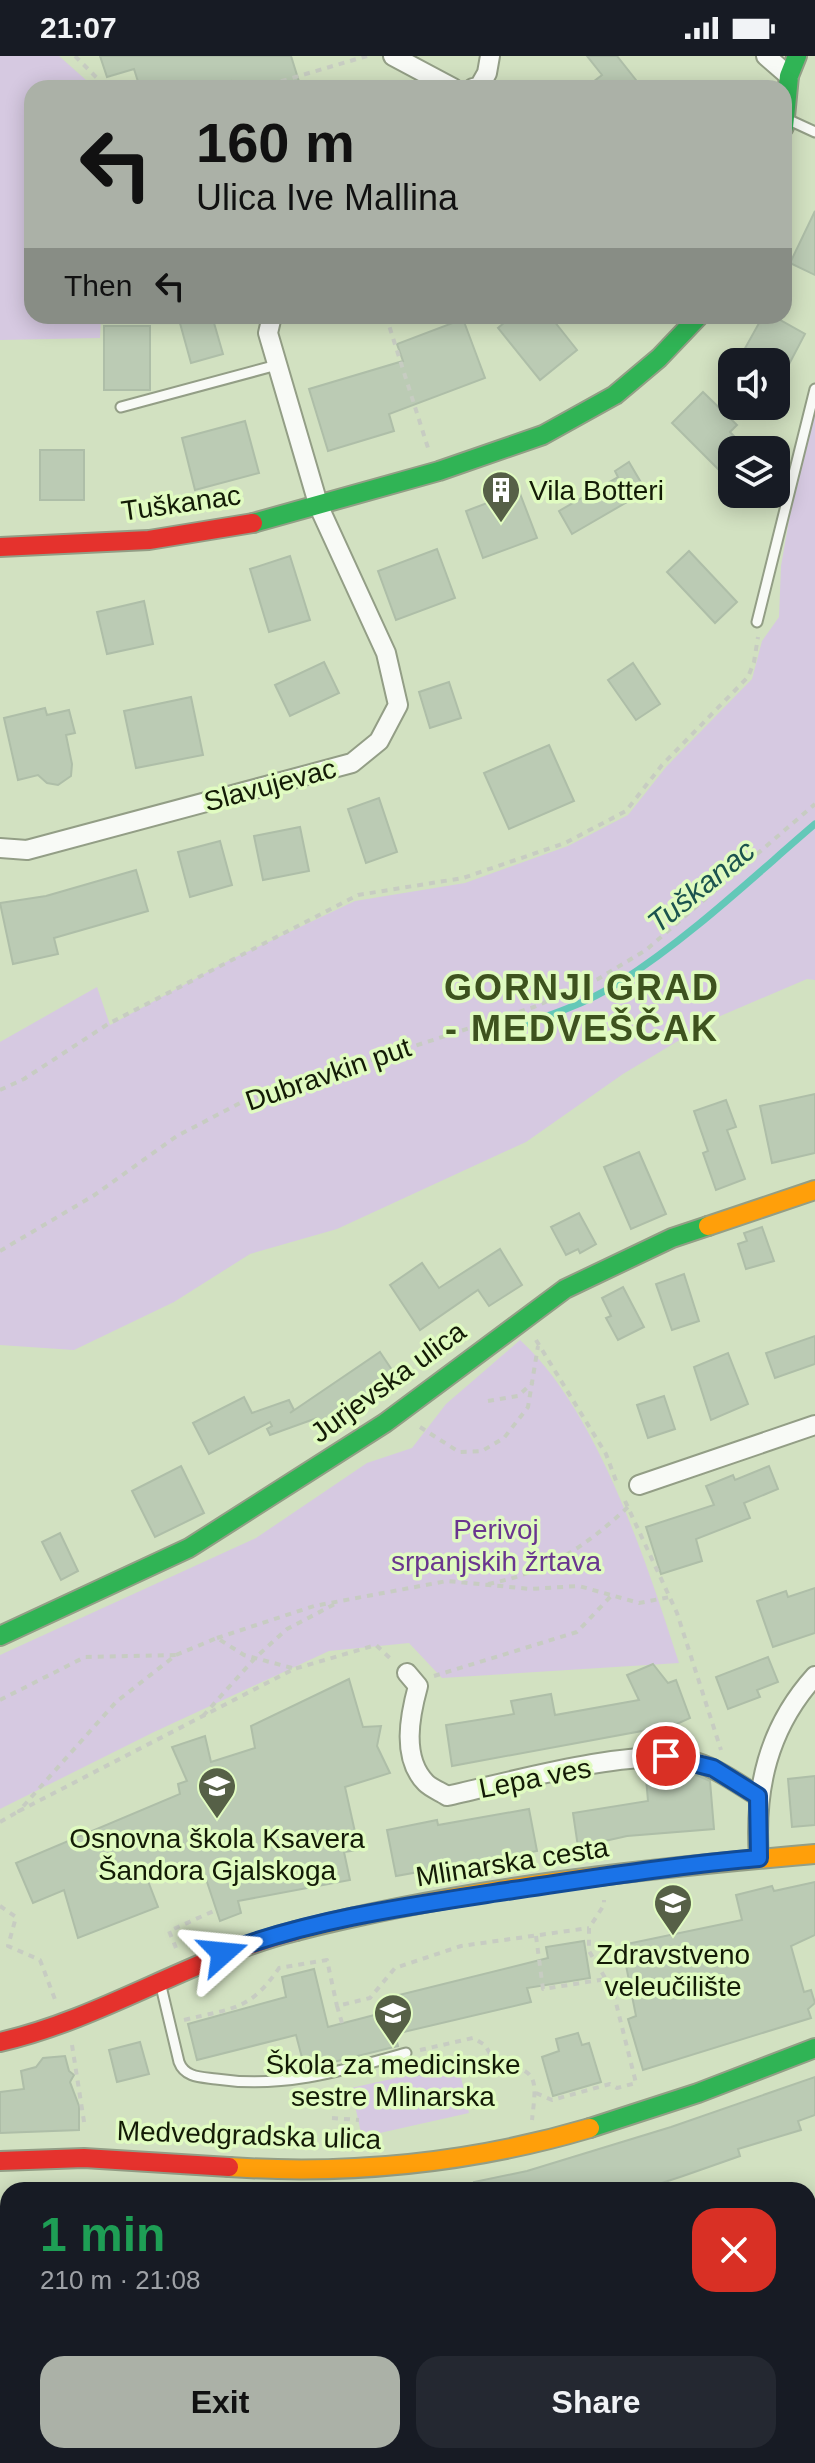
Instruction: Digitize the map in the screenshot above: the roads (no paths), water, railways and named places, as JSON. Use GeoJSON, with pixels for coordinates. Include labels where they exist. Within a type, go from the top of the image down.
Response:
{"type":"FeatureCollection","features":[{"type":"Feature","properties":{"kind":"street"},"geometry":{"type":"LineString","coordinates":[[393,56],[438,80]]}},
{"type":"Feature","properties":{"kind":"street"},"geometry":{"type":"LineString","coordinates":[[483,80],[490,56]]}},
{"type":"Feature","properties":{"kind":"street"},"geometry":{"type":"LineString","coordinates":[[766,56],[789,76]]}},
{"type":"Feature","properties":{"kind":"street"},"geometry":{"type":"LineString","coordinates":[[789,80],[797,56]]}},
{"type":"Feature","properties":{"kind":"street","name":"Slavujevac"},"geometry":{"type":"LineString","coordinates":[[1,850],[27,850],[352,763],[379,741],[398,705],[386,653],[319,507],[268,333],[270,324]]}},
{"type":"Feature","properties":{"kind":"street","name":"Tuškanac"},"geometry":{"type":"LineString","coordinates":[[0,547],[171,538],[319,507],[547,434],[614,395],[692,324]]}},
{"type":"Feature","properties":{"kind":"street","name":"Jurjevska ulica"},"geometry":{"type":"LineString","coordinates":[[0,1636],[178,1554],[244,1516],[385,1423],[565,1289],[672,1238],[815,1190]]}},
{"type":"Feature","properties":{"kind":"street"},"geometry":{"type":"LineString","coordinates":[[639,1485],[815,1425]]}},
{"type":"Feature","properties":{"kind":"street"},"geometry":{"type":"LineString","coordinates":[[759,1858],[758,1796],[771,1744],[783,1718],[815,1676]]}},
{"type":"Feature","properties":{"kind":"street","name":"Lepa ves"},"geometry":{"type":"LineString","coordinates":[[413,1679],[409,1718],[412,1755],[425,1782],[447,1796],[620,1761],[666,1756],[713,1768],[758,1796]]}},
{"type":"Feature","properties":{"kind":"street","name":"Mlinarska cesta"},"geometry":{"type":"LineString","coordinates":[[0,2042],[64,2022],[244,1945],[379,1911],[600,1877],[815,1854]]}},
{"type":"Feature","properties":{"kind":"street","name":"Medvedgradska ulica"},"geometry":{"type":"LineString","coordinates":[[0,2161],[89,2158],[331,2170],[473,2158],[566,2135],[665,2105],[815,2048]]}},
{"type":"Feature","properties":{"kind":"lane"},"geometry":{"type":"LineString","coordinates":[[792,125],[815,132]]}},
{"type":"Feature","properties":{"kind":"lane"},"geometry":{"type":"LineString","coordinates":[[121,407],[277,365]]}},
{"type":"Feature","properties":{"kind":"lane"},"geometry":{"type":"LineString","coordinates":[[757,622],[801,432],[815,389]]}},
{"type":"Feature","properties":{"kind":"lane"},"geometry":{"type":"LineString","coordinates":[[159,1979],[179,2062],[185,2072],[239,2083],[299,2081],[406,2053]]}},
{"type":"Feature","properties":{"kind":"waterway","name":"Tuškanac"},"geometry":{"type":"LineString","coordinates":[[483,1038],[570,1007],[620,982],[695,927],[815,824]]}},
{"type":"Feature","properties":{"kind":"place","name":"Vila Botteri"},"geometry":{"type":"Point","coordinates":[501,524]}},
{"type":"Feature","properties":{"kind":"place","name":"Osnovna škola Ksavera Šandora Gjalskoga"},"geometry":{"type":"Point","coordinates":[217,1820]}},
{"type":"Feature","properties":{"kind":"place","name":"Zdravstveno veleučilište"},"geometry":{"type":"Point","coordinates":[673,1937]}},
{"type":"Feature","properties":{"kind":"place","name":"Škola za medicinske sestre Mlinarska"},"geometry":{"type":"Point","coordinates":[393,2047]}},
{"type":"Feature","properties":{"kind":"district","name":"GORNJI GRAD - MEDVEŠČAK"},"geometry":{"type":"Point","coordinates":[582,1008]}},
{"type":"Feature","properties":{"kind":"park label","name":"Perivoj srpanjskih žrtava"},"geometry":{"type":"Point","coordinates":[496,1545]}}]}
